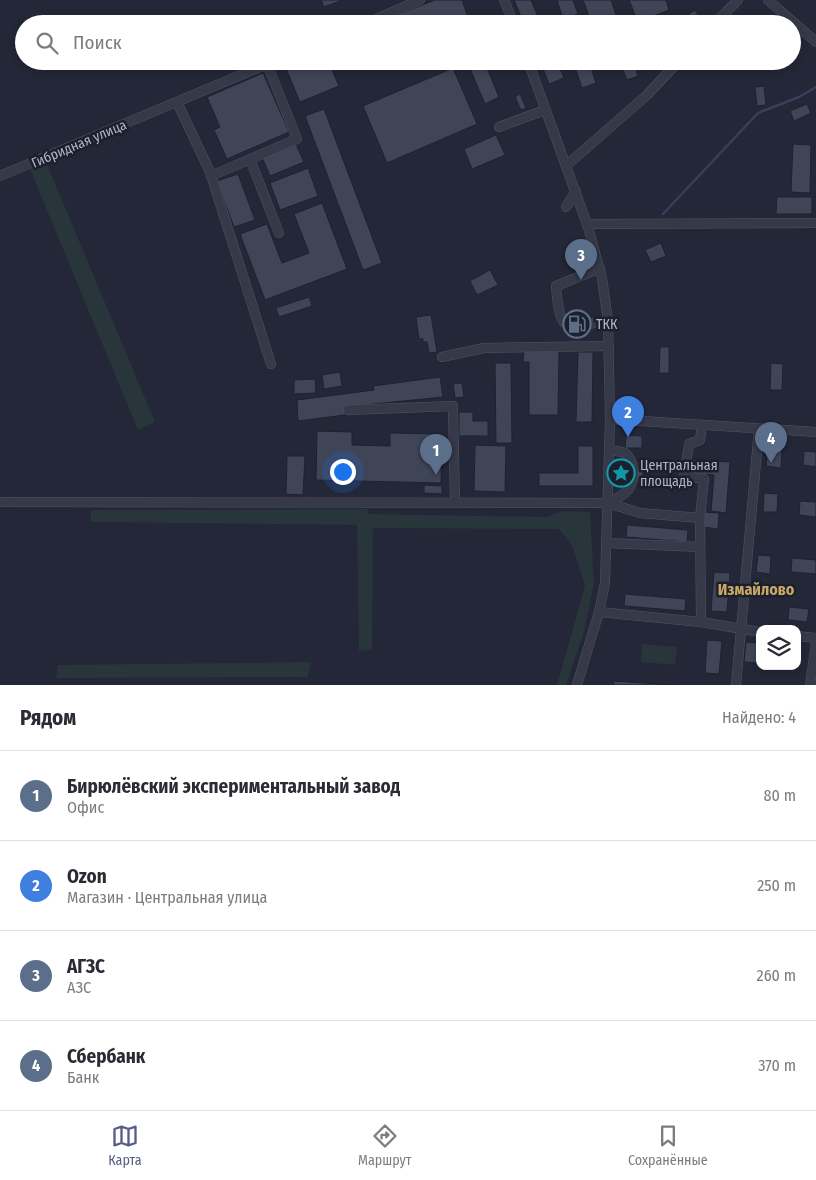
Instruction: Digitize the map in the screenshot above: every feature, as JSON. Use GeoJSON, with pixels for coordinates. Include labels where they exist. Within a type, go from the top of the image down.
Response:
{"type":"FeatureCollection","features":[{"type":"Feature","properties":{"kind":"street"},"geometry":{"type":"LineString","coordinates":[[385,15],[420,0]]}},
{"type":"Feature","properties":{"kind":"street"},"geometry":{"type":"LineString","coordinates":[[504,0],[510,15]]}},
{"type":"Feature","properties":{"kind":"street"},"geometry":{"type":"LineString","coordinates":[[723,15],[738,0]]}},
{"type":"Feature","properties":{"kind":"street"},"geometry":{"type":"LineString","coordinates":[[768,0],[785,15]]}},
{"type":"Feature","properties":{"kind":"street"},"geometry":{"type":"LineString","coordinates":[[801,29],[816,42]]}},
{"type":"Feature","properties":{"kind":"street","name":"Гибридная улица"},"geometry":{"type":"LineString","coordinates":[[0,176],[253,70]]}},
{"type":"Feature","properties":{"kind":"street","name":"Гибридная улица"},"geometry":{"type":"LineString","coordinates":[[250,159],[297,139],[269,70]]}},
{"type":"Feature","properties":{"kind":"street"},"geometry":{"type":"LineString","coordinates":[[531,70],[587,224],[600,268],[608,321],[610,419],[605,583],[600,612],[577,685]]}},
{"type":"Feature","properties":{"kind":"street"},"geometry":{"type":"LineString","coordinates":[[567,165],[647,95],[671,70]]}},
{"type":"Feature","properties":{"kind":"street"},"geometry":{"type":"LineString","coordinates":[[177,102],[212,176],[272,364]]}},
{"type":"Feature","properties":{"kind":"street"},"geometry":{"type":"LineString","coordinates":[[499,127],[545,110]]}},
{"type":"Feature","properties":{"kind":"street"},"geometry":{"type":"LineString","coordinates":[[212,176],[250,159],[279,233]]}},
{"type":"Feature","properties":{"kind":"street"},"geometry":{"type":"LineString","coordinates":[[566,207],[576,191]]}},
{"type":"Feature","properties":{"kind":"street"},"geometry":{"type":"LineString","coordinates":[[587,224],[816,223]]}},
{"type":"Feature","properties":{"kind":"street"},"geometry":{"type":"LineString","coordinates":[[600,268],[556,286],[557,311],[561,321],[568,325],[578,326],[608,321]]}},
{"type":"Feature","properties":{"kind":"street"},"geometry":{"type":"LineString","coordinates":[[442,357],[484,348],[609,346]]}},
{"type":"Feature","properties":{"kind":"street"},"geometry":{"type":"LineString","coordinates":[[348,410],[453,406],[455,502]]}},
{"type":"Feature","properties":{"kind":"street"},"geometry":{"type":"LineString","coordinates":[[610,419],[816,432]]}},
{"type":"Feature","properties":{"kind":"street"},"geometry":{"type":"LineString","coordinates":[[701,622],[700,518],[704,479],[684,476],[689,444],[700,440],[702,426]]}},
{"type":"Feature","properties":{"kind":"street"},"geometry":{"type":"LineString","coordinates":[[736,685],[759,429]]}},
{"type":"Feature","properties":{"kind":"street"},"geometry":{"type":"LineString","coordinates":[[608,503],[628,490],[632,484],[633,470],[630,458],[624,452],[609,450]]}},
{"type":"Feature","properties":{"kind":"street"},"geometry":{"type":"LineString","coordinates":[[0,502],[608,503],[640,513],[700,518]]}},
{"type":"Feature","properties":{"kind":"street"},"geometry":{"type":"LineString","coordinates":[[607,542],[700,547]]}},
{"type":"Feature","properties":{"kind":"street"},"geometry":{"type":"LineString","coordinates":[[600,612],[701,622],[756,632]]}},
{"type":"Feature","properties":{"kind":"street"},"geometry":{"type":"LineString","coordinates":[[801,636],[816,638]]}},
{"type":"Feature","properties":{"kind":"street"},"geometry":{"type":"LineString","coordinates":[[810,685],[816,644]]}},
{"type":"Feature","properties":{"kind":"shaded area"},"geometry":{"type":"Polygon","coordinates":[[[46,162],[155,422],[138,430],[30,169],[46,162]]]}},
{"type":"Feature","properties":{"kind":"shaded area"},"geometry":{"type":"Polygon","coordinates":[[[368,509],[368,514],[547,517],[563,511],[590,512],[594,584],[584,632],[566,685],[557,685],[585,586],[572,545],[559,529],[373,528],[372,650],[359,651],[357,525],[91,522],[91,510],[368,509]]]}},
{"type":"Feature","properties":{"kind":"shaded area"},"geometry":{"type":"Polygon","coordinates":[[[642,644],[677,647],[675,665],[641,662],[642,644]]]}},
{"type":"Feature","properties":{"kind":"shaded area"},"geometry":{"type":"Polygon","coordinates":[[[311,662],[308,677],[56,678],[58,665],[311,662]]]}},
{"type":"Feature","properties":{"kind":"building"},"geometry":{"type":"Polygon","coordinates":[[[321,0],[343,0],[324,7],[321,0]]]}},
{"type":"Feature","properties":{"kind":"building"},"geometry":{"type":"Polygon","coordinates":[[[435,0],[462,0],[467,15],[396,15],[435,0]]]}},
{"type":"Feature","properties":{"kind":"building"},"geometry":{"type":"Polygon","coordinates":[[[514,0],[531,0],[537,15],[520,15],[514,0]]]}},
{"type":"Feature","properties":{"kind":"building"},"geometry":{"type":"Polygon","coordinates":[[[557,0],[573,0],[578,14],[562,15],[557,0]]]}},
{"type":"Feature","properties":{"kind":"building"},"geometry":{"type":"Polygon","coordinates":[[[583,0],[611,0],[616,15],[589,15],[583,0]]]}},
{"type":"Feature","properties":{"kind":"building"},"geometry":{"type":"Polygon","coordinates":[[[629,0],[666,0],[669,10],[656,15],[635,15],[629,0]]]}},
{"type":"Feature","properties":{"kind":"building"},"geometry":{"type":"Polygon","coordinates":[[[695,10],[698,15],[688,15],[695,10]]]}},
{"type":"Feature","properties":{"kind":"building"},"geometry":{"type":"Polygon","coordinates":[[[287,70],[332,70],[339,86],[300,102],[287,70]]]}},
{"type":"Feature","properties":{"kind":"building"},"geometry":{"type":"Polygon","coordinates":[[[448,70],[454,70],[477,124],[387,163],[363,106],[448,70]]]}},
{"type":"Feature","properties":{"kind":"building"},"geometry":{"type":"Polygon","coordinates":[[[471,70],[488,70],[499,97],[485,104],[471,70]]]}},
{"type":"Feature","properties":{"kind":"building"},"geometry":{"type":"Polygon","coordinates":[[[544,70],[561,70],[564,78],[549,84],[544,70]]]}},
{"type":"Feature","properties":{"kind":"building"},"geometry":{"type":"Polygon","coordinates":[[[576,70],[592,70],[596,83],[582,88],[576,70]]]}},
{"type":"Feature","properties":{"kind":"building"},"geometry":{"type":"Polygon","coordinates":[[[623,70],[639,70],[636,71],[638,76],[627,80],[623,70]]]}},
{"type":"Feature","properties":{"kind":"building"},"geometry":{"type":"Polygon","coordinates":[[[263,73],[289,132],[227,159],[214,130],[220,127],[207,97],[263,73]]]}},
{"type":"Feature","properties":{"kind":"building"},"geometry":{"type":"Polygon","coordinates":[[[764,86],[766,105],[757,106],[755,87],[764,86]]]}},
{"type":"Feature","properties":{"kind":"building"},"geometry":{"type":"Polygon","coordinates":[[[520,94],[526,108],[521,110],[515,97],[520,94]]]}},
{"type":"Feature","properties":{"kind":"building"},"geometry":{"type":"Polygon","coordinates":[[[807,104],[811,113],[794,121],[790,111],[807,104]]]}},
{"type":"Feature","properties":{"kind":"building"},"geometry":{"type":"Polygon","coordinates":[[[324,109],[382,263],[363,270],[305,116],[324,109]]]}},
{"type":"Feature","properties":{"kind":"building"},"geometry":{"type":"Polygon","coordinates":[[[496,135],[505,155],[472,169],[464,149],[496,135]]]}},
{"type":"Feature","properties":{"kind":"building"},"geometry":{"type":"Polygon","coordinates":[[[295,142],[304,162],[270,176],[262,157],[295,142]]]}},
{"type":"Feature","properties":{"kind":"building"},"geometry":{"type":"Polygon","coordinates":[[[793,144],[811,145],[810,193],[791,192],[793,144]]]}},
{"type":"Feature","properties":{"kind":"building"},"geometry":{"type":"Polygon","coordinates":[[[308,168],[318,196],[280,210],[270,183],[308,168]]]}},
{"type":"Feature","properties":{"kind":"building"},"geometry":{"type":"Polygon","coordinates":[[[238,174],[255,220],[234,227],[217,181],[238,174]]]}},
{"type":"Feature","properties":{"kind":"building"},"geometry":{"type":"Polygon","coordinates":[[[777,197],[812,197],[812,214],[776,214],[777,197]]]}},
{"type":"Feature","properties":{"kind":"building"},"geometry":{"type":"Polygon","coordinates":[[[322,203],[347,269],[265,300],[240,234],[267,224],[282,263],[309,253],[294,214],[322,203]]]}},
{"type":"Feature","properties":{"kind":"building"},"geometry":{"type":"Polygon","coordinates":[[[661,243],[666,256],[651,262],[645,250],[661,243]]]}},
{"type":"Feature","properties":{"kind":"building"},"geometry":{"type":"Polygon","coordinates":[[[490,270],[498,285],[477,295],[470,281],[490,270]]]}},
{"type":"Feature","properties":{"kind":"building"},"geometry":{"type":"Polygon","coordinates":[[[309,297],[312,306],[279,317],[276,308],[309,297]]]}},
{"type":"Feature","properties":{"kind":"building"},"geometry":{"type":"Polygon","coordinates":[[[431,315],[437,352],[429,353],[427,342],[419,339],[416,317],[431,315]]]}},
{"type":"Feature","properties":{"kind":"building"},"geometry":{"type":"Polygon","coordinates":[[[660,347],[669,347],[669,373],[659,373],[660,347]]]}},
{"type":"Feature","properties":{"kind":"building"},"geometry":{"type":"Polygon","coordinates":[[[524,351],[559,351],[558,415],[529,415],[529,362],[523,362],[524,351]]]}},
{"type":"Feature","properties":{"kind":"building"},"geometry":{"type":"Polygon","coordinates":[[[578,352],[593,352],[592,422],[576,422],[578,352]]]}},
{"type":"Feature","properties":{"kind":"building"},"geometry":{"type":"Polygon","coordinates":[[[495,363],[511,363],[512,443],[496,443],[495,363]]]}},
{"type":"Feature","properties":{"kind":"building"},"geometry":{"type":"Polygon","coordinates":[[[771,363],[783,364],[782,390],[770,390],[771,363]]]}},
{"type":"Feature","properties":{"kind":"building"},"geometry":{"type":"Polygon","coordinates":[[[340,372],[342,386],[324,389],[322,375],[340,372]]]}},
{"type":"Feature","properties":{"kind":"building"},"geometry":{"type":"Polygon","coordinates":[[[440,377],[443,397],[344,407],[345,415],[298,421],[297,400],[374,390],[373,386],[440,377]]]}},
{"type":"Feature","properties":{"kind":"building"},"geometry":{"type":"Polygon","coordinates":[[[315,379],[316,393],[294,394],[294,380],[315,379]]]}},
{"type":"Feature","properties":{"kind":"building"},"geometry":{"type":"Polygon","coordinates":[[[462,383],[464,397],[455,398],[453,384],[462,383]]]}},
{"type":"Feature","properties":{"kind":"building"},"geometry":{"type":"Polygon","coordinates":[[[459,412],[473,412],[473,421],[488,421],[488,436],[459,436],[459,412]]]}},
{"type":"Feature","properties":{"kind":"building"},"geometry":{"type":"Polygon","coordinates":[[[317,431],[352,432],[352,445],[390,446],[390,433],[442,434],[441,483],[316,480],[317,431]]]}},
{"type":"Feature","properties":{"kind":"building"},"geometry":{"type":"Polygon","coordinates":[[[626,435],[642,436],[642,448],[625,448],[626,435]]]}},
{"type":"Feature","properties":{"kind":"building"},"geometry":{"type":"Polygon","coordinates":[[[475,445],[506,446],[505,492],[474,491],[475,445]]]}},
{"type":"Feature","properties":{"kind":"building"},"geometry":{"type":"Polygon","coordinates":[[[578,446],[593,446],[593,486],[539,486],[539,473],[578,473],[578,446]]]}},
{"type":"Feature","properties":{"kind":"building"},"geometry":{"type":"Polygon","coordinates":[[[768,446],[782,447],[781,468],[766,466],[768,446]]]}},
{"type":"Feature","properties":{"kind":"building"},"geometry":{"type":"Polygon","coordinates":[[[804,451],[816,452],[816,467],[803,465],[804,451]]]}},
{"type":"Feature","properties":{"kind":"building"},"geometry":{"type":"Polygon","coordinates":[[[287,456],[305,456],[303,495],[286,494],[287,456]]]}},
{"type":"Feature","properties":{"kind":"building"},"geometry":{"type":"Polygon","coordinates":[[[689,459],[730,462],[726,513],[711,511],[714,475],[688,473],[689,459]]]}},
{"type":"Feature","properties":{"kind":"building"},"geometry":{"type":"Polygon","coordinates":[[[638,460],[643,460],[643,484],[637,483],[638,460]]]}},
{"type":"Feature","properties":{"kind":"building"},"geometry":{"type":"Polygon","coordinates":[[[424,485],[442,486],[442,494],[424,493],[424,485]]]}},
{"type":"Feature","properties":{"kind":"building"},"geometry":{"type":"Polygon","coordinates":[[[764,493],[778,494],[777,512],[763,512],[764,493]]]}},
{"type":"Feature","properties":{"kind":"building"},"geometry":{"type":"Polygon","coordinates":[[[800,501],[816,502],[816,517],[799,515],[800,501]]]}},
{"type":"Feature","properties":{"kind":"building"},"geometry":{"type":"Polygon","coordinates":[[[704,512],[719,513],[718,529],[703,527],[704,512]]]}},
{"type":"Feature","properties":{"kind":"building"},"geometry":{"type":"Polygon","coordinates":[[[627,525],[688,530],[687,542],[626,537],[627,525]]]}},
{"type":"Feature","properties":{"kind":"building"},"geometry":{"type":"Polygon","coordinates":[[[758,555],[771,556],[770,574],[756,572],[758,555]]]}},
{"type":"Feature","properties":{"kind":"building"},"geometry":{"type":"Polygon","coordinates":[[[792,558],[816,560],[816,574],[791,572],[792,558]]]}},
{"type":"Feature","properties":{"kind":"building"},"geometry":{"type":"Polygon","coordinates":[[[714,572],[730,573],[727,612],[711,611],[714,572]]]}},
{"type":"Feature","properties":{"kind":"building"},"geometry":{"type":"Polygon","coordinates":[[[625,594],[686,599],[685,611],[624,606],[625,594]]]}},
{"type":"Feature","properties":{"kind":"building"},"geometry":{"type":"Polygon","coordinates":[[[789,607],[809,609],[807,622],[788,620],[789,607]]]}},
{"type":"Feature","properties":{"kind":"building"},"geometry":{"type":"Polygon","coordinates":[[[707,640],[722,641],[719,674],[705,673],[707,640]]]}},
{"type":"Feature","properties":{"kind":"building"},"geometry":{"type":"Polygon","coordinates":[[[746,642],[756,643],[756,663],[744,662],[746,642]]]}},
{"type":"Feature","properties":{"kind":"building"},"geometry":{"type":"Polygon","coordinates":[[[614,681],[673,685],[613,685],[614,681]]]}},
{"type":"Feature","properties":{"kind":"waterway"},"geometry":{"type":"LineString","coordinates":[[663,214],[758,113],[799,97],[816,87]]}},
{"type":"Feature","properties":{"kind":"place","name":"АГЗС"},"geometry":{"type":"Point","coordinates":[581,280]}},
{"type":"Feature","properties":{"kind":"place","name":"ТКК"},"geometry":{"type":"Point","coordinates":[577,324]}},
{"type":"Feature","properties":{"kind":"place","name":"Ozon"},"geometry":{"type":"Point","coordinates":[628,437]}},
{"type":"Feature","properties":{"kind":"place","name":"Сбербанк"},"geometry":{"type":"Point","coordinates":[771,463]}},
{"type":"Feature","properties":{"kind":"place","name":"Центральная площадь"},"geometry":{"type":"Point","coordinates":[621,473]}},
{"type":"Feature","properties":{"kind":"place","name":"Бирюлёвский экспериментальный завод"},"geometry":{"type":"Point","coordinates":[436,475]}},
{"type":"Feature","properties":{"kind":"district","name":"Измайлово"},"geometry":{"type":"Point","coordinates":[756,589]}}]}
